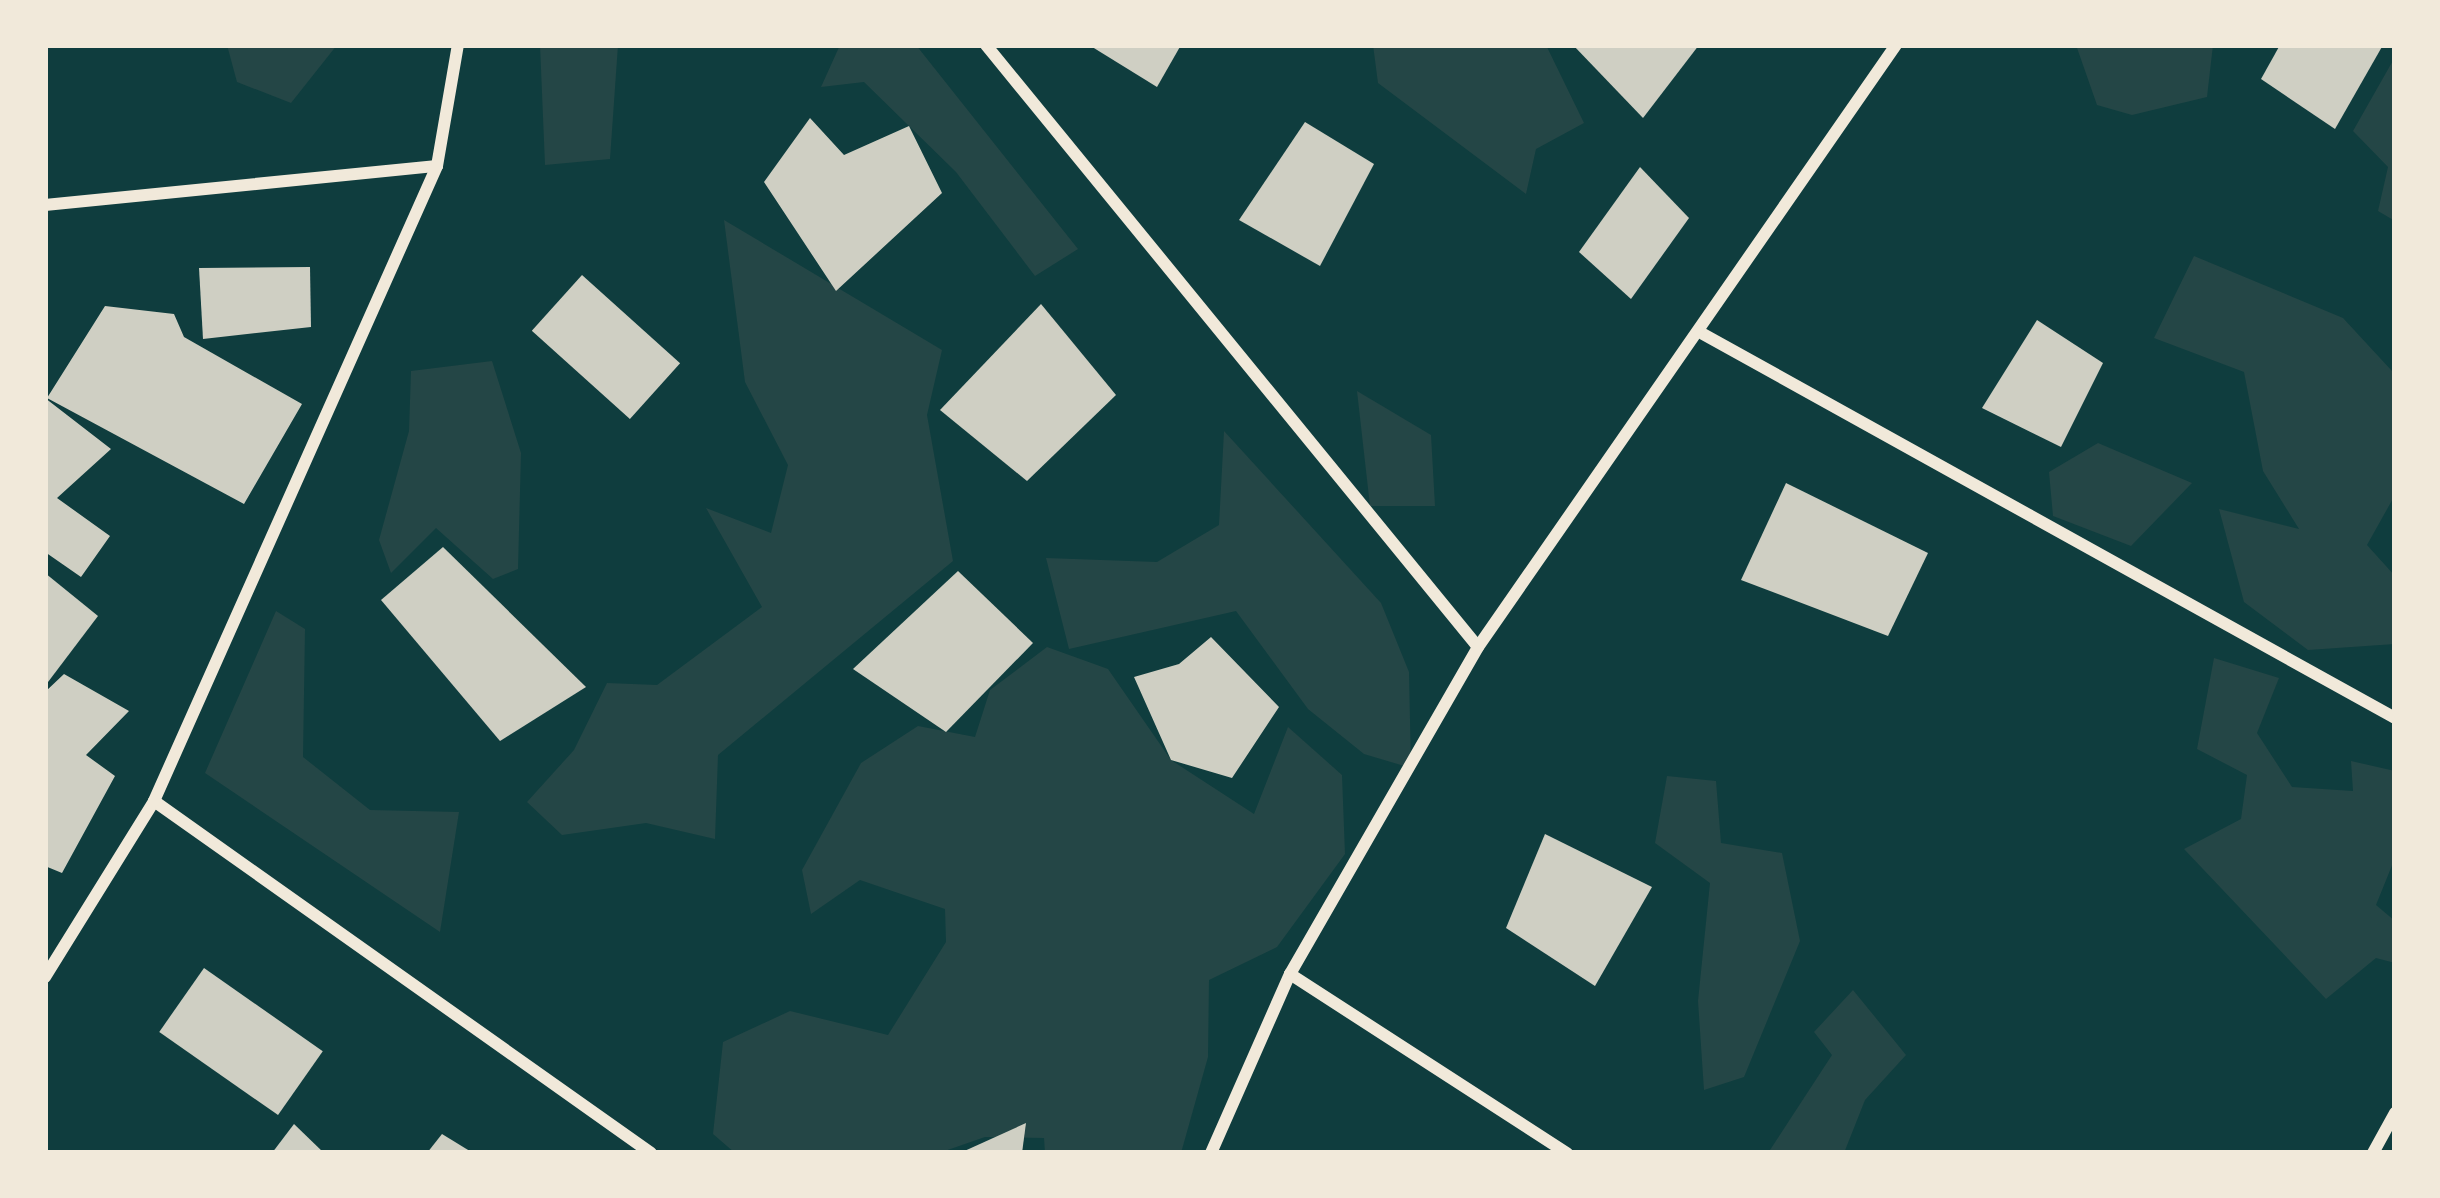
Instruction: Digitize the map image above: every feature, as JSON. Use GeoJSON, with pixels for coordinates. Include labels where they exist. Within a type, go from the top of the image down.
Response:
{"type":"FeatureCollection","features":[{"type":"Feature","properties":{"kind":"street"},"geometry":{"type":"LineString","coordinates":[[45,977],[154,801],[437,166],[458,45]]}},
{"type":"Feature","properties":{"kind":"street"},"geometry":{"type":"LineString","coordinates":[[986,45],[1478,647]]}},
{"type":"Feature","properties":{"kind":"street"},"geometry":{"type":"LineString","coordinates":[[1211,1153],[1290,974],[1478,647],[1703,334],[1896,45]]}},
{"type":"Feature","properties":{"kind":"street"},"geometry":{"type":"LineString","coordinates":[[45,205],[437,166]]}},
{"type":"Feature","properties":{"kind":"street"},"geometry":{"type":"LineString","coordinates":[[1703,334],[2395,718]]}},
{"type":"Feature","properties":{"kind":"street"},"geometry":{"type":"LineString","coordinates":[[154,801],[651,1153]]}},
{"type":"Feature","properties":{"kind":"street"},"geometry":{"type":"LineString","coordinates":[[1290,974],[1567,1153]]}},
{"type":"Feature","properties":{"kind":"street"},"geometry":{"type":"LineString","coordinates":[[2373,1153],[2395,1113]]}},
{"type":"Feature","properties":{"kind":"shaded area"},"geometry":{"type":"Polygon","coordinates":[[[227,45],[337,45],[291,103],[237,82],[227,45]]]}},
{"type":"Feature","properties":{"kind":"shaded area"},"geometry":{"type":"Polygon","coordinates":[[[540,45],[618,45],[610,159],[545,165],[540,45]]]}},
{"type":"Feature","properties":{"kind":"shaded area"},"geometry":{"type":"Polygon","coordinates":[[[840,45],[916,45],[1078,249],[1035,276],[956,172],[864,82],[821,87],[840,45]]]}},
{"type":"Feature","properties":{"kind":"shaded area"},"geometry":{"type":"Polygon","coordinates":[[[1373,45],[1546,45],[1584,123],[1536,149],[1526,194],[1378,83],[1373,45]]]}},
{"type":"Feature","properties":{"kind":"shaded area"},"geometry":{"type":"Polygon","coordinates":[[[2076,45],[2213,45],[2207,97],[2132,115],[2097,105],[2076,45]]]}},
{"type":"Feature","properties":{"kind":"shaded area"},"geometry":{"type":"Polygon","coordinates":[[[2395,57],[2395,221],[2378,211],[2388,167],[2353,131],[2395,57]]]}},
{"type":"Feature","properties":{"kind":"shaded area"},"geometry":{"type":"Polygon","coordinates":[[[724,220],[942,350],[927,415],[953,561],[718,755],[715,839],[646,823],[562,835],[527,802],[574,750],[607,683],[657,685],[762,607],[706,508],[771,533],[788,465],[745,382],[724,220]]]}},
{"type":"Feature","properties":{"kind":"shaded area"},"geometry":{"type":"Polygon","coordinates":[[[2194,256],[2343,318],[2392,371],[2395,495],[2367,545],[2395,576],[2395,644],[2308,650],[2244,602],[2219,509],[2299,529],[2263,471],[2244,372],[2154,338],[2194,256]]]}},
{"type":"Feature","properties":{"kind":"shaded area"},"geometry":{"type":"Polygon","coordinates":[[[492,361],[521,453],[518,569],[493,579],[436,528],[391,573],[379,540],[409,431],[411,371],[492,361]]]}},
{"type":"Feature","properties":{"kind":"shaded area"},"geometry":{"type":"Polygon","coordinates":[[[1357,391],[1431,435],[1435,506],[1370,506],[1357,391]]]}},
{"type":"Feature","properties":{"kind":"shaded area"},"geometry":{"type":"Polygon","coordinates":[[[1224,431],[1381,603],[1409,672],[1411,768],[1364,754],[1308,709],[1236,611],[1069,649],[1046,558],[1157,562],[1219,525],[1224,431]]]}},
{"type":"Feature","properties":{"kind":"shaded area"},"geometry":{"type":"Polygon","coordinates":[[[2098,443],[2192,483],[2131,546],[2053,516],[2049,472],[2098,443]]]}},
{"type":"Feature","properties":{"kind":"shaded area"},"geometry":{"type":"Polygon","coordinates":[[[276,611],[305,629],[303,757],[370,810],[459,812],[440,932],[205,773],[276,611]]]}},
{"type":"Feature","properties":{"kind":"shaded area"},"geometry":{"type":"Polygon","coordinates":[[[1047,647],[1108,669],[1171,760],[1254,814],[1288,727],[1342,775],[1345,854],[1277,947],[1209,980],[1208,1057],[1181,1153],[1045,1153],[1044,1138],[985,1137],[939,1153],[735,1153],[713,1134],[723,1042],[790,1011],[888,1035],[946,942],[945,909],[860,880],[811,914],[802,870],[861,763],[918,726],[975,737],[990,690],[1047,647]]]}},
{"type":"Feature","properties":{"kind":"shaded area"},"geometry":{"type":"Polygon","coordinates":[[[2214,658],[2279,678],[2257,733],[2292,787],[2353,791],[2351,761],[2395,771],[2395,858],[2376,905],[2395,921],[2395,963],[2376,958],[2326,999],[2184,849],[2241,819],[2247,775],[2197,749],[2214,658]]]}},
{"type":"Feature","properties":{"kind":"shaded area"},"geometry":{"type":"Polygon","coordinates":[[[1667,776],[1716,781],[1721,843],[1782,853],[1800,941],[1744,1077],[1704,1090],[1698,1001],[1710,883],[1655,843],[1667,776]]]}},
{"type":"Feature","properties":{"kind":"shaded area"},"geometry":{"type":"Polygon","coordinates":[[[1853,990],[1906,1055],[1865,1100],[1844,1153],[1768,1153],[1832,1055],[1814,1032],[1853,990]]]}},
{"type":"Feature","properties":{"kind":"building"},"geometry":{"type":"Polygon","coordinates":[[[1089,45],[1181,45],[1157,87],[1089,45]]]}},
{"type":"Feature","properties":{"kind":"building"},"geometry":{"type":"Polygon","coordinates":[[[1573,45],[1699,45],[1643,118],[1573,45]]]}},
{"type":"Feature","properties":{"kind":"building"},"geometry":{"type":"Polygon","coordinates":[[[2280,45],[2383,45],[2335,129],[2261,79],[2280,45]]]}},
{"type":"Feature","properties":{"kind":"building"},"geometry":{"type":"Polygon","coordinates":[[[810,118],[844,155],[909,126],[942,193],[836,291],[764,182],[810,118]]]}},
{"type":"Feature","properties":{"kind":"building"},"geometry":{"type":"Polygon","coordinates":[[[1305,122],[1374,164],[1320,266],[1239,220],[1305,122]]]}},
{"type":"Feature","properties":{"kind":"building"},"geometry":{"type":"Polygon","coordinates":[[[1640,167],[1689,218],[1631,299],[1579,252],[1640,167]]]}},
{"type":"Feature","properties":{"kind":"building"},"geometry":{"type":"Polygon","coordinates":[[[310,267],[311,327],[203,339],[199,268],[310,267]]]}},
{"type":"Feature","properties":{"kind":"building"},"geometry":{"type":"Polygon","coordinates":[[[582,275],[680,363],[630,419],[532,331],[582,275]]]}},
{"type":"Feature","properties":{"kind":"building"},"geometry":{"type":"Polygon","coordinates":[[[1041,304],[1116,395],[1027,481],[940,410],[1041,304]]]}},
{"type":"Feature","properties":{"kind":"building"},"geometry":{"type":"Polygon","coordinates":[[[105,306],[174,314],[184,337],[302,404],[244,504],[47,398],[105,306]]]}},
{"type":"Feature","properties":{"kind":"building"},"geometry":{"type":"Polygon","coordinates":[[[2037,320],[2103,363],[2061,447],[1982,408],[2037,320]]]}},
{"type":"Feature","properties":{"kind":"building"},"geometry":{"type":"Polygon","coordinates":[[[45,398],[111,449],[57,498],[110,536],[81,577],[45,552],[45,398]]]}},
{"type":"Feature","properties":{"kind":"building"},"geometry":{"type":"Polygon","coordinates":[[[1786,483],[1928,553],[1888,636],[1741,580],[1786,483]]]}},
{"type":"Feature","properties":{"kind":"building"},"geometry":{"type":"Polygon","coordinates":[[[443,547],[586,687],[500,741],[381,600],[443,547]]]}},
{"type":"Feature","properties":{"kind":"building"},"geometry":{"type":"Polygon","coordinates":[[[958,571],[1033,643],[946,732],[853,669],[958,571]]]}},
{"type":"Feature","properties":{"kind":"building"},"geometry":{"type":"Polygon","coordinates":[[[45,573],[98,616],[45,686],[45,573]]]}},
{"type":"Feature","properties":{"kind":"building"},"geometry":{"type":"Polygon","coordinates":[[[1211,637],[1279,707],[1232,778],[1171,760],[1134,677],[1179,664],[1211,637]]]}},
{"type":"Feature","properties":{"kind":"building"},"geometry":{"type":"Polygon","coordinates":[[[64,674],[129,711],[86,755],[115,776],[62,873],[45,866],[45,692],[64,674]]]}},
{"type":"Feature","properties":{"kind":"building"},"geometry":{"type":"Polygon","coordinates":[[[1545,834],[1652,887],[1595,986],[1506,928],[1545,834]]]}},
{"type":"Feature","properties":{"kind":"building"},"geometry":{"type":"Polygon","coordinates":[[[204,968],[323,1051],[278,1115],[159,1032],[204,968]]]}},
{"type":"Feature","properties":{"kind":"building"},"geometry":{"type":"Polygon","coordinates":[[[1026,1123],[1022,1153],[960,1153],[1026,1123]]]}},
{"type":"Feature","properties":{"kind":"building"},"geometry":{"type":"Polygon","coordinates":[[[294,1124],[324,1153],[272,1153],[294,1124]]]}},
{"type":"Feature","properties":{"kind":"building"},"geometry":{"type":"Polygon","coordinates":[[[442,1134],[473,1153],[427,1153],[442,1134]]]}}]}
